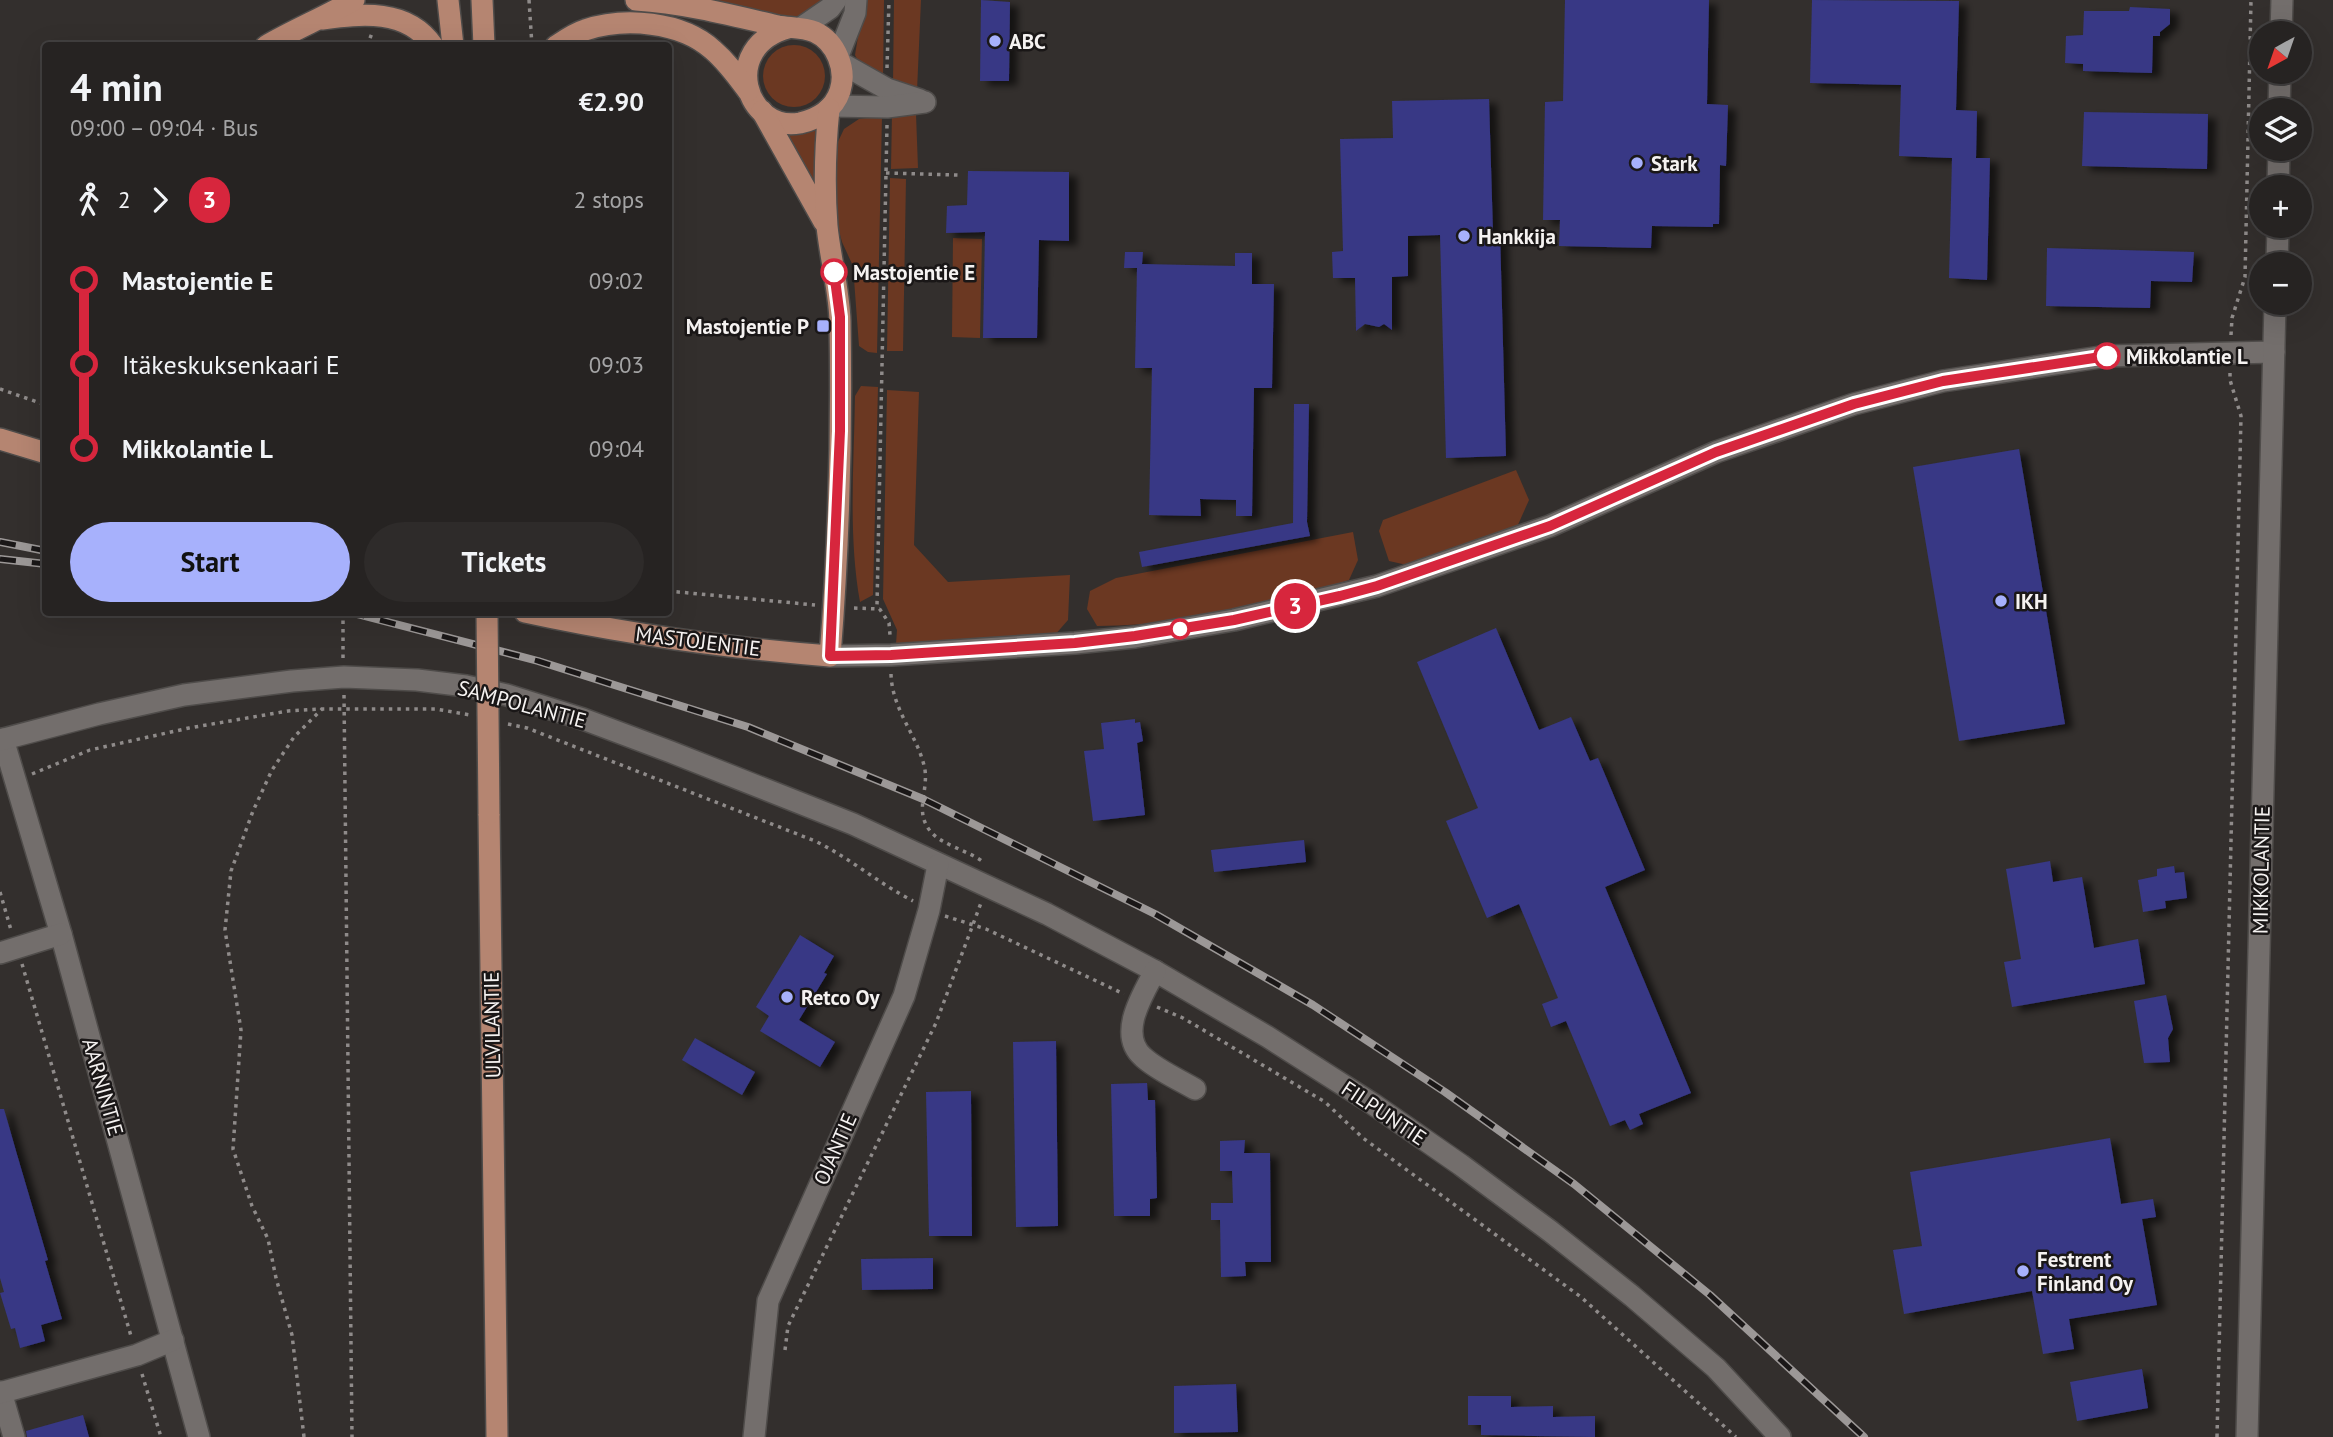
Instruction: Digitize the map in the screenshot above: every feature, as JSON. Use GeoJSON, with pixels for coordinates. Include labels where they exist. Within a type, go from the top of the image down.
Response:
{"type":"FeatureCollection","features":[{"type":"Feature","properties":{"kind":"main road"},"geometry":{"type":"LineString","coordinates":[[273,42],[322,19],[354,0]]}},
{"type":"Feature","properties":{"kind":"main road"},"geometry":{"type":"LineString","coordinates":[[448,0],[453,42]]}},
{"type":"Feature","properties":{"kind":"main road"},"geometry":{"type":"LineString","coordinates":[[482,0],[484,42]]}},
{"type":"Feature","properties":{"kind":"main road"},"geometry":{"type":"LineString","coordinates":[[636,0],[721,13],[816,33],[829,43],[839,60],[842,78],[840,91],[830,108],[824,165],[827,227],[840,317],[840,431],[830,656]]}},
{"type":"Feature","properties":{"kind":"main road"},"geometry":{"type":"LineString","coordinates":[[322,19],[376,14],[407,22],[426,35],[430,42]]}},
{"type":"Feature","properties":{"kind":"main road"},"geometry":{"type":"LineString","coordinates":[[563,42],[584,30],[612,25],[646,24],[671,28],[693,36],[712,48],[730,66],[756,103],[827,227]]}},
{"type":"Feature","properties":{"kind":"main road"},"geometry":{"type":"LineString","coordinates":[[794,28],[774,32],[762,40],[752,52],[747,65],[746,80],[756,103],[778,121],[796,124],[814,119],[830,108]]}},
{"type":"Feature","properties":{"kind":"main road"},"geometry":{"type":"LineString","coordinates":[[0,439],[42,452]]}},
{"type":"Feature","properties":{"kind":"main road","name":"ULVILANTIE"},"geometry":{"type":"LineString","coordinates":[[487,616],[497,1437]]}},
{"type":"Feature","properties":{"kind":"main road","name":"MASTOJENTIE"},"geometry":{"type":"LineString","coordinates":[[546,616],[665,639],[830,656]]}},
{"type":"Feature","properties":{"kind":"street"},"geometry":{"type":"LineString","coordinates":[[794,28],[823,13],[836,0]]}},
{"type":"Feature","properties":{"kind":"street"},"geometry":{"type":"LineString","coordinates":[[856,0],[855,13],[839,60],[887,98]]}},
{"type":"Feature","properties":{"kind":"street"},"geometry":{"type":"LineString","coordinates":[[2281,21],[2282,0]]}},
{"type":"Feature","properties":{"kind":"street"},"geometry":{"type":"LineString","coordinates":[[830,108],[887,98]]}},
{"type":"Feature","properties":{"kind":"street","name":"MIKKOLANTIE"},"geometry":{"type":"LineString","coordinates":[[2247,1437],[2276,315]]}},
{"type":"Feature","properties":{"kind":"street"},"geometry":{"type":"LineString","coordinates":[[830,656],[891,655],[1075,643],[1234,620],[1377,586],[1538,530],[1716,452],[1854,404],[1943,381],[2107,356],[2274,352]]}},
{"type":"Feature","properties":{"kind":"street","name":"SAMPOLANTIE"},"geometry":{"type":"LineString","coordinates":[[2,739],[184,695],[292,681],[344,677],[417,680],[466,686],[507,695],[583,719],[684,757],[853,824],[938,865]]}},
{"type":"Feature","properties":{"kind":"street","name":"AARNINTIE"},"geometry":{"type":"LineString","coordinates":[[2,739],[61,934],[199,1437]]}},
{"type":"Feature","properties":{"kind":"street","name":"FILPUNTIE"},"geometry":{"type":"LineString","coordinates":[[938,865],[1047,914],[1156,971],[1373,1104],[1550,1231],[1632,1296],[1716,1368],[1780,1437]]}},
{"type":"Feature","properties":{"kind":"street","name":"OJANTIE"},"geometry":{"type":"LineString","coordinates":[[754,1437],[768,1301],[904,996],[929,910],[938,865]]}},
{"type":"Feature","properties":{"kind":"street"},"geometry":{"type":"LineString","coordinates":[[8,951],[61,934]]}},
{"type":"Feature","properties":{"kind":"street"},"geometry":{"type":"LineString","coordinates":[[1156,971],[1140,1001],[1132,1030],[1134,1043],[1142,1056],[1195,1089]]}},
{"type":"Feature","properties":{"kind":"street"},"geometry":{"type":"LineString","coordinates":[[14,1437],[1,1392],[137,1355],[173,1340]]}},
{"type":"Feature","properties":{"kind":"path"},"geometry":{"type":"LineString","coordinates":[[529,0],[532,42]]}},
{"type":"Feature","properties":{"kind":"path"},"geometry":{"type":"LineString","coordinates":[[784,1352],[788,1326],[936,1023],[993,870],[980,859],[932,834],[922,818],[926,780],[924,766],[899,711],[891,685],[889,623],[877,605],[889,0]]}},
{"type":"Feature","properties":{"kind":"path"},"geometry":{"type":"LineString","coordinates":[[2217,1437],[2241,416],[2230,380],[2230,352],[2232,318],[2245,277],[2251,0]]}},
{"type":"Feature","properties":{"kind":"path"},"geometry":{"type":"LineString","coordinates":[[886,173],[958,175]]}},
{"type":"Feature","properties":{"kind":"path"},"geometry":{"type":"LineString","coordinates":[[0,388],[42,404]]}},
{"type":"Feature","properties":{"kind":"path"},"geometry":{"type":"LineString","coordinates":[[672,591],[834,607],[880,608]]}},
{"type":"Feature","properties":{"kind":"path"},"geometry":{"type":"LineString","coordinates":[[343,616],[352,1437]]}},
{"type":"Feature","properties":{"kind":"path"},"geometry":{"type":"LineString","coordinates":[[304,1437],[292,1335],[268,1239],[251,1206],[233,1149],[241,1030],[226,930],[231,871],[253,811],[272,771],[294,737],[322,709]]}},
{"type":"Feature","properties":{"kind":"path"},"geometry":{"type":"LineString","coordinates":[[0,892],[8,951],[161,1437]]}},
{"type":"Feature","properties":{"kind":"path"},"geometry":{"type":"LineString","coordinates":[[972,926],[986,929],[1108,989],[1184,1018],[1325,1102],[1363,1138],[1581,1297],[1736,1437]]}},
{"type":"Feature","properties":{"kind":"shaded area"},"geometry":{"type":"Polygon","coordinates":[[[689,0],[828,0],[807,15],[784,18],[689,0]]]}},
{"type":"Feature","properties":{"kind":"shaded area"},"geometry":{"type":"Polygon","coordinates":[[[864,0],[884,0],[883,80],[862,69],[855,55],[864,0]]]}},
{"type":"Feature","properties":{"kind":"shaded area"},"geometry":{"type":"Polygon","coordinates":[[[894,0],[921,0],[917,91],[893,84],[894,0]]]}},
{"type":"Feature","properties":{"kind":"shaded area"},"geometry":{"type":"Polygon","coordinates":[[[794,45],[806,47],[816,54],[823,64],[823,88],[816,98],[806,105],[794,107],[782,105],[772,98],[765,88],[763,76],[765,64],[772,54],[782,47],[794,45]]]}},
{"type":"Feature","properties":{"kind":"shaded area"},"geometry":{"type":"Polygon","coordinates":[[[892,113],[916,114],[918,168],[891,169],[892,113]]]}},
{"type":"Feature","properties":{"kind":"shaded area"},"geometry":{"type":"Polygon","coordinates":[[[882,116],[877,353],[868,352],[859,346],[853,266],[842,242],[832,205],[835,148],[844,129],[859,119],[882,116]]]}},
{"type":"Feature","properties":{"kind":"shaded area"},"geometry":{"type":"Polygon","coordinates":[[[819,129],[816,194],[787,135],[804,134],[819,129]]]}},
{"type":"Feature","properties":{"kind":"shaded area"},"geometry":{"type":"Polygon","coordinates":[[[890,178],[906,179],[903,351],[887,351],[890,178]]]}},
{"type":"Feature","properties":{"kind":"shaded area"},"geometry":{"type":"Polygon","coordinates":[[[953,238],[982,239],[980,338],[952,337],[953,238]]]}},
{"type":"Feature","properties":{"kind":"shaded area"},"geometry":{"type":"Polygon","coordinates":[[[861,386],[878,387],[873,595],[860,602],[854,551],[853,499],[855,396],[861,386]]]}},
{"type":"Feature","properties":{"kind":"shaded area"},"geometry":{"type":"Polygon","coordinates":[[[887,390],[919,392],[914,545],[948,582],[1070,575],[1068,620],[1054,636],[896,644],[897,630],[883,599],[887,390]]]}},
{"type":"Feature","properties":{"kind":"shaded area"},"geometry":{"type":"Polygon","coordinates":[[[1516,470],[1529,500],[1517,527],[1407,565],[1389,561],[1379,531],[1383,520],[1516,470]]]}},
{"type":"Feature","properties":{"kind":"shaded area"},"geometry":{"type":"Polygon","coordinates":[[[1353,532],[1358,560],[1349,580],[1319,589],[1256,606],[1192,618],[1128,625],[1097,626],[1087,609],[1090,591],[1116,578],[1353,532]]]}},
{"type":"Feature","properties":{"kind":"building","name":"ABC"},"geometry":{"type":"Polygon","coordinates":[[[981,0],[1010,2],[1009,81],[980,81],[981,0]]]}},
{"type":"Feature","properties":{"kind":"building"},"geometry":{"type":"Polygon","coordinates":[[[1565,0],[1709,0],[1707,104],[1728,105],[1726,166],[1720,165],[1719,224],[1713,224],[1713,227],[1652,226],[1651,248],[1559,246],[1560,220],[1543,220],[1545,102],[1563,101],[1565,0]]]}},
{"type":"Feature","properties":{"kind":"building"},"geometry":{"type":"Polygon","coordinates":[[[1812,0],[1959,1],[1956,110],[1977,111],[1976,158],[1990,158],[1987,280],[1949,278],[1952,158],[1899,156],[1901,85],[1810,83],[1812,0]]]}},
{"type":"Feature","properties":{"kind":"building"},"geometry":{"type":"Polygon","coordinates":[[[2130,7],[2170,9],[2170,24],[2160,32],[2160,36],[2153,36],[2152,73],[2083,71],[2083,64],[2065,63],[2066,36],[2083,35],[2084,11],[2129,11],[2130,7]]]}},
{"type":"Feature","properties":{"kind":"building"},"geometry":{"type":"Polygon","coordinates":[[[1489,99],[1493,233],[1500,232],[1506,456],[1446,458],[1440,235],[1408,236],[1408,276],[1392,277],[1392,330],[1384,324],[1379,327],[1365,324],[1356,331],[1355,278],[1333,278],[1332,252],[1343,251],[1340,139],[1393,138],[1392,101],[1489,99]]]}},
{"type":"Feature","properties":{"kind":"building"},"geometry":{"type":"Polygon","coordinates":[[[2084,112],[2208,114],[2207,169],[2082,166],[2084,112]]]}},
{"type":"Feature","properties":{"kind":"building"},"geometry":{"type":"Polygon","coordinates":[[[968,171],[1069,172],[1069,241],[1039,240],[1037,338],[983,338],[985,232],[946,233],[947,206],[967,205],[968,171]]]}},
{"type":"Feature","properties":{"kind":"building"},"geometry":{"type":"Polygon","coordinates":[[[2047,248],[2194,252],[2192,282],[2151,281],[2150,308],[2046,306],[2047,248]]]}},
{"type":"Feature","properties":{"kind":"building"},"geometry":{"type":"Polygon","coordinates":[[[1125,252],[1143,252],[1142,264],[1235,266],[1235,253],[1252,253],[1252,284],[1274,284],[1272,388],[1254,388],[1252,516],[1236,516],[1236,500],[1200,499],[1201,516],[1149,515],[1152,368],[1135,368],[1137,268],[1124,268],[1125,252]]]}},
{"type":"Feature","properties":{"kind":"building"},"geometry":{"type":"Polygon","coordinates":[[[1294,404],[1309,404],[1307,522],[1310,536],[1142,567],[1139,552],[1293,523],[1294,404]]]}},
{"type":"Feature","properties":{"kind":"building"},"geometry":{"type":"Polygon","coordinates":[[[2019,449],[2065,724],[1959,741],[1913,467],[2019,449]]]}},
{"type":"Feature","properties":{"kind":"building"},"geometry":{"type":"Polygon","coordinates":[[[1496,628],[1539,730],[1571,717],[1590,761],[1598,758],[1645,870],[1605,887],[1691,1093],[1639,1114],[1643,1124],[1630,1130],[1625,1120],[1610,1126],[1566,1021],[1551,1027],[1542,1004],[1558,998],[1519,904],[1487,918],[1446,821],[1478,808],[1417,662],[1496,628]]]}},
{"type":"Feature","properties":{"kind":"building"},"geometry":{"type":"Polygon","coordinates":[[[1135,719],[1135,723],[1140,722],[1143,741],[1137,743],[1145,815],[1093,821],[1084,751],[1104,749],[1101,723],[1135,719]]]}},
{"type":"Feature","properties":{"kind":"building"},"geometry":{"type":"Polygon","coordinates":[[[1304,840],[1306,862],[1214,872],[1211,850],[1304,840]]]}},
{"type":"Feature","properties":{"kind":"building"},"geometry":{"type":"Polygon","coordinates":[[[2050,861],[2053,882],[2082,877],[2094,948],[2138,939],[2145,984],[2012,1007],[2004,962],[2021,959],[2006,869],[2050,861]]]}},
{"type":"Feature","properties":{"kind":"building"},"geometry":{"type":"Polygon","coordinates":[[[2174,866],[2175,873],[2184,872],[2187,898],[2165,901],[2166,908],[2143,912],[2138,880],[2157,876],[2157,869],[2174,866]]]}},
{"type":"Feature","properties":{"kind":"building","name":"Retco Oy"},"geometry":{"type":"Polygon","coordinates":[[[800,935],[834,956],[824,973],[827,974],[799,1020],[835,1042],[820,1067],[760,1031],[769,1016],[756,1007],[800,935]]]}},
{"type":"Feature","properties":{"kind":"building"},"geometry":{"type":"Polygon","coordinates":[[[2166,995],[2173,1029],[2168,1038],[2170,1062],[2144,1063],[2134,1001],[2166,995]]]}},
{"type":"Feature","properties":{"kind":"building"},"geometry":{"type":"Polygon","coordinates":[[[695,1038],[755,1072],[742,1095],[682,1060],[695,1038]]]}},
{"type":"Feature","properties":{"kind":"building"},"geometry":{"type":"Polygon","coordinates":[[[1056,1041],[1058,1226],[1016,1227],[1013,1042],[1056,1041]]]}},
{"type":"Feature","properties":{"kind":"building"},"geometry":{"type":"Polygon","coordinates":[[[1147,1083],[1148,1100],[1155,1100],[1157,1198],[1150,1199],[1150,1216],[1114,1216],[1111,1084],[1147,1083]]]}},
{"type":"Feature","properties":{"kind":"building"},"geometry":{"type":"Polygon","coordinates":[[[971,1091],[972,1236],[929,1236],[926,1092],[971,1091]]]}},
{"type":"Feature","properties":{"kind":"building"},"geometry":{"type":"Polygon","coordinates":[[[0,1109],[4,1109],[48,1260],[45,1261],[62,1319],[41,1325],[45,1341],[20,1348],[15,1328],[11,1329],[0,1293],[4,1292],[0,1278],[0,1109]]]}},
{"type":"Feature","properties":{"kind":"building"},"geometry":{"type":"Polygon","coordinates":[[[2110,1138],[2121,1204],[2153,1199],[2156,1217],[2142,1219],[2157,1305],[2069,1319],[2074,1349],[2043,1354],[2032,1291],[1904,1314],[1893,1250],[1922,1246],[1910,1172],[2110,1138]]]}},
{"type":"Feature","properties":{"kind":"building"},"geometry":{"type":"Polygon","coordinates":[[[1245,1140],[1244,1153],[1270,1153],[1271,1262],[1245,1262],[1246,1276],[1221,1277],[1220,1220],[1211,1220],[1211,1203],[1233,1203],[1232,1171],[1220,1171],[1220,1141],[1245,1140]]]}},
{"type":"Feature","properties":{"kind":"building"},"geometry":{"type":"Polygon","coordinates":[[[933,1258],[933,1289],[862,1290],[861,1259],[933,1258]]]}},
{"type":"Feature","properties":{"kind":"building"},"geometry":{"type":"Polygon","coordinates":[[[2142,1369],[2148,1408],[2077,1421],[2070,1382],[2142,1369]]]}},
{"type":"Feature","properties":{"kind":"building"},"geometry":{"type":"Polygon","coordinates":[[[1236,1384],[1238,1432],[1174,1433],[1174,1386],[1236,1384]]]}},
{"type":"Feature","properties":{"kind":"building"},"geometry":{"type":"Polygon","coordinates":[[[1468,1396],[1511,1396],[1511,1407],[1553,1406],[1553,1417],[1595,1416],[1595,1437],[1481,1435],[1481,1425],[1468,1425],[1468,1396]]]}},
{"type":"Feature","properties":{"kind":"building"},"geometry":{"type":"Polygon","coordinates":[[[83,1415],[89,1437],[27,1437],[26,1431],[83,1415]]]}},
{"type":"Feature","properties":{"kind":"railway"},"geometry":{"type":"LineString","coordinates":[[0,542],[42,550]]}},
{"type":"Feature","properties":{"kind":"railway"},"geometry":{"type":"LineString","coordinates":[[0,559],[42,564]]}},
{"type":"Feature","properties":{"kind":"railway"},"geometry":{"type":"LineString","coordinates":[[364,616],[538,661],[748,727],[923,799],[1155,914],[1313,1005],[1445,1092],[1574,1184],[1710,1295],[1864,1437]]}},
{"type":"Feature","properties":{"kind":"bus line","name":"3"},"geometry":{"type":"LineString","coordinates":[[834,272],[840,317],[840,431],[830,656],[891,655],[1075,643],[1135,636],[1234,620],[1340,596],[1377,586],[1550,526],[1716,452],[1854,404],[1943,381],[2107,356]]}},
{"type":"Feature","properties":{"kind":"place","name":"ABC"},"geometry":{"type":"Point","coordinates":[995,41]}},
{"type":"Feature","properties":{"kind":"place","name":"Stark"},"geometry":{"type":"Point","coordinates":[1637,163]}},
{"type":"Feature","properties":{"kind":"place","name":"Hankkija"},"geometry":{"type":"Point","coordinates":[1464,236]}},
{"type":"Feature","properties":{"kind":"place","name":"Mastojentie E"},"geometry":{"type":"Point","coordinates":[834,272]}},
{"type":"Feature","properties":{"kind":"place","name":"Mastojentie P"},"geometry":{"type":"Point","coordinates":[823,326]}},
{"type":"Feature","properties":{"kind":"place","name":"Mikkolantie L"},"geometry":{"type":"Point","coordinates":[2107,356]}},
{"type":"Feature","properties":{"kind":"place","name":"IKH"},"geometry":{"type":"Point","coordinates":[2001,601]}},
{"type":"Feature","properties":{"kind":"place","name":"Retco Oy"},"geometry":{"type":"Point","coordinates":[787,997]}},
{"type":"Feature","properties":{"kind":"place","name":"Festrent Finland Oy"},"geometry":{"type":"Point","coordinates":[2023,1271]}}]}
